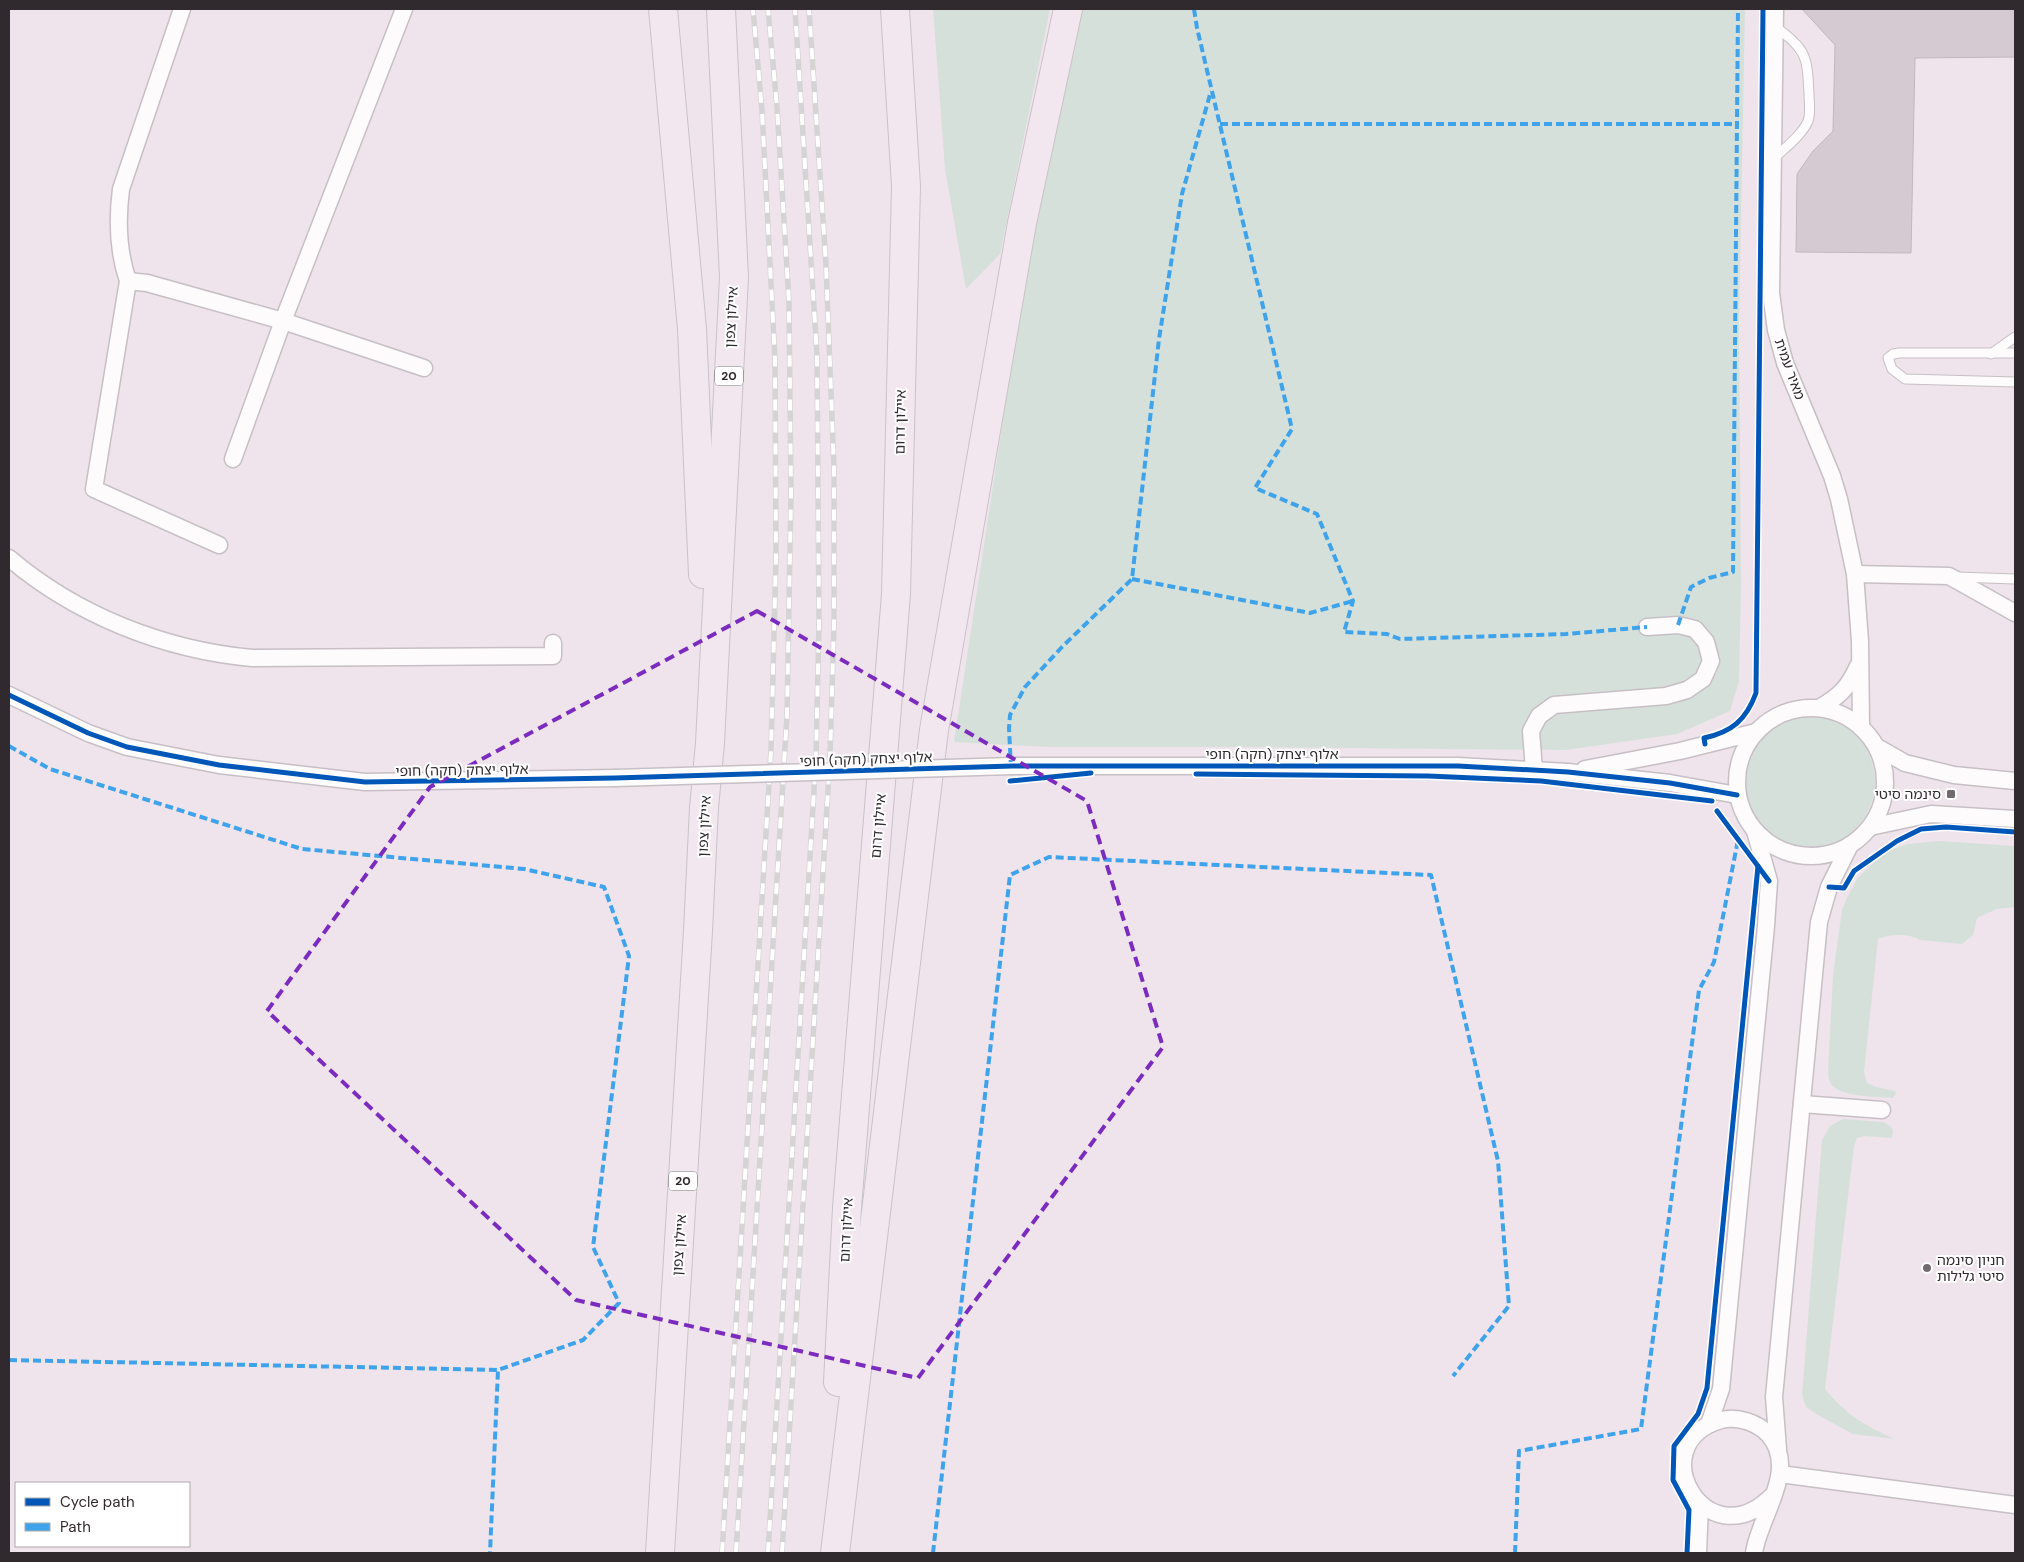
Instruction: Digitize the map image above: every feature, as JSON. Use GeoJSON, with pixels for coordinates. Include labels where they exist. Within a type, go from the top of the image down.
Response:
{"type":"FeatureCollection","features":[{"type":"Feature","properties":{"kind":"highway"},"geometry":{"type":"LineString","coordinates":[[664,9],[692,329],[710,743]]}},
{"type":"Feature","properties":{"kind":"highway","name":"איילון צפון"},"geometry":{"type":"LineString","coordinates":[[660,1553],[698,941],[704,808],[710,743],[734,277],[721,9]]}},
{"type":"Feature","properties":{"kind":"highway","name":"איילון דרום"},"geometry":{"type":"LineString","coordinates":[[830,1553],[846,1208],[896,594],[906,186],[895,9]]}},
{"type":"Feature","properties":{"kind":"highway"},"geometry":{"type":"LineString","coordinates":[[834,1553],[934,730],[1022,223],[1068,9]]}},
{"type":"Feature","properties":{"kind":"street"},"geometry":{"type":"LineString","coordinates":[[182,9],[121,189],[118,213],[122,264],[128,281],[94,489],[219,545]]}},
{"type":"Feature","properties":{"kind":"street"},"geometry":{"type":"LineString","coordinates":[[233,459],[283,321],[404,9]]}},
{"type":"Feature","properties":{"kind":"street","name":"מאיר עמית"},"geometry":{"type":"LineString","coordinates":[[1774,9],[1771,293],[1776,330],[1785,363],[1832,476],[1856,574],[1860,661],[1860,726]]}},
{"type":"Feature","properties":{"kind":"street"},"geometry":{"type":"LineString","coordinates":[[128,281],[147,283],[283,321],[424,368]]}},
{"type":"Feature","properties":{"kind":"street"},"geometry":{"type":"LineString","coordinates":[[9,558],[46,587],[75,604],[117,623],[154,638],[195,649],[228,655],[252,658],[553,656],[553,642]]}},
{"type":"Feature","properties":{"kind":"street"},"geometry":{"type":"LineString","coordinates":[[1856,574],[1949,576],[2015,613]]}},
{"type":"Feature","properties":{"kind":"street"},"geometry":{"type":"LineString","coordinates":[[1534,770],[1531,731],[1539,716],[1554,704],[1666,696],[1687,690],[1703,679],[1711,661],[1706,642],[1695,629],[1678,625],[1647,627]]}},
{"type":"Feature","properties":{"kind":"street","name":"מאיר עמית"},"geometry":{"type":"LineString","coordinates":[[1819,708],[1838,698],[1851,682],[1860,661]]}},
{"type":"Feature","properties":{"kind":"street","name":"אלוף יצחק (חקה) חופי"},"geometry":{"type":"LineString","coordinates":[[9,695],[80,730],[127,747],[219,765],[365,782],[615,778],[1012,766],[1448,766],[1568,772],[1670,783],[1737,795]]}},
{"type":"Feature","properties":{"kind":"street"},"geometry":{"type":"LineString","coordinates":[[1803,708],[1819,708],[1834,711],[1860,726],[1877,748],[1883,763],[1885,780],[1884,796],[1879,813],[1870,827],[1850,845],[1831,854],[1810,856],[1790,854],[1771,845],[1755,831],[1743,814],[1737,795],[1736,778],[1739,761],[1746,746],[1756,732],[1774,718],[1788,711],[1803,708]]}},
{"type":"Feature","properties":{"kind":"street","name":"אלוף יצחק (חקה) חופי"},"geometry":{"type":"LineString","coordinates":[[1568,772],[1680,751],[1756,732]]}},
{"type":"Feature","properties":{"kind":"street"},"geometry":{"type":"LineString","coordinates":[[1877,748],[1905,762],[1954,775],[2015,780]]}},
{"type":"Feature","properties":{"kind":"street"},"geometry":{"type":"LineString","coordinates":[[1870,827],[1931,814],[2015,819]]}},
{"type":"Feature","properties":{"kind":"street"},"geometry":{"type":"LineString","coordinates":[[1709,1424],[1721,1389],[1766,926],[1769,881],[1755,831]]}},
{"type":"Feature","properties":{"kind":"street"},"geometry":{"type":"LineString","coordinates":[[1754,1553],[1772,1496],[1779,1481],[1781,1465],[1774,1397],[1819,922],[1829,887],[1850,845]]}},
{"type":"Feature","properties":{"kind":"street"},"geometry":{"type":"LineString","coordinates":[[1802,1104],[1882,1110]]}},
{"type":"Feature","properties":{"kind":"street"},"geometry":{"type":"LineString","coordinates":[[1772,1496],[1760,1508],[1746,1515],[1729,1517],[1714,1514],[1700,1505],[1690,1494],[1684,1481],[1682,1467],[1684,1454],[1690,1441],[1698,1431],[1709,1424],[1725,1419],[1741,1420],[1757,1425],[1769,1436],[1778,1449]]}},
{"type":"Feature","properties":{"kind":"street"},"geometry":{"type":"LineString","coordinates":[[1780,1474],[2015,1505]]}},
{"type":"Feature","properties":{"kind":"street"},"geometry":{"type":"LineString","coordinates":[[1698,1553],[1700,1505]]}},
{"type":"Feature","properties":{"kind":"lane"},"geometry":{"type":"LineString","coordinates":[[1772,160],[1801,131],[1808,121],[1810,110],[1807,60],[1803,51],[1793,40],[1774,26]]}},
{"type":"Feature","properties":{"kind":"lane"},"geometry":{"type":"LineString","coordinates":[[1991,354],[2015,337]]}},
{"type":"Feature","properties":{"kind":"lane"},"geometry":{"type":"LineString","coordinates":[[2015,353],[1899,352],[1888,358],[1892,369],[1904,379],[2015,382]]}},
{"type":"Feature","properties":{"kind":"lane"},"geometry":{"type":"LineString","coordinates":[[1949,576],[2015,579]]}},
{"type":"Feature","properties":{"kind":"highlighted area"},"geometry":{"type":"Polygon","coordinates":[[[757,611],[1087,801],[1163,1047],[918,1378],[576,1300],[267,1011],[430,787],[757,611]]]}},
{"type":"Feature","properties":{"kind":"shaded area"},"geometry":{"type":"Polygon","coordinates":[[[933,9],[1050,9],[1000,254],[966,289],[945,169],[933,9]]]}},
{"type":"Feature","properties":{"kind":"shaded area"},"geometry":{"type":"Polygon","coordinates":[[[1079,9],[1745,9],[1739,323],[1741,585],[1739,681],[1730,711],[1677,734],[1566,750],[1048,747],[954,742],[1027,262],[1079,9]]]}},
{"type":"Feature","properties":{"kind":"shaded area"},"geometry":{"type":"Polygon","coordinates":[[[1810,717],[1823,718],[1835,722],[1856,736],[1870,757],[1874,769],[1874,795],[1870,807],[1856,828],[1835,842],[1823,846],[1810,847],[1797,846],[1785,842],[1764,828],[1750,807],[1746,795],[1745,782],[1746,769],[1750,757],[1764,736],[1785,722],[1797,718],[1810,717]]]}},
{"type":"Feature","properties":{"kind":"shaded area"},"geometry":{"type":"Polygon","coordinates":[[[1938,841],[2015,846],[2015,907],[1997,909],[1977,918],[1973,935],[1962,944],[1920,940],[1905,935],[1894,935],[1878,939],[1864,1072],[1867,1083],[1895,1091],[1896,1093],[1893,1098],[1859,1096],[1842,1092],[1831,1084],[1828,1072],[1833,975],[1842,910],[1857,879],[1874,862],[1890,850],[1908,844],[1938,841]]]}},
{"type":"Feature","properties":{"kind":"shaded area"},"geometry":{"type":"Polygon","coordinates":[[[1843,1119],[1883,1122],[1893,1130],[1892,1138],[1865,1136],[1857,1138],[1854,1146],[1825,1389],[1840,1406],[1857,1419],[1895,1439],[1853,1434],[1806,1407],[1802,1395],[1822,1140],[1830,1126],[1843,1119]]]}},
{"type":"Feature","properties":{"kind":"building"},"geometry":{"type":"Polygon","coordinates":[[[1802,9],[2015,9],[2015,57],[1915,58],[1911,253],[1796,252],[1797,174],[1813,151],[1833,131],[1835,45],[1802,9]]]}},
{"type":"Feature","properties":{"kind":"railway"},"geometry":{"type":"LineString","coordinates":[[722,1553],[771,751],[776,556],[775,360],[762,111],[753,9]]}},
{"type":"Feature","properties":{"kind":"railway"},"geometry":{"type":"LineString","coordinates":[[736,1553],[787,715],[791,494],[789,302],[777,107],[768,9]]}},
{"type":"Feature","properties":{"kind":"railway"},"geometry":{"type":"LineString","coordinates":[[768,1553],[816,757],[819,624],[817,355],[795,9]]}},
{"type":"Feature","properties":{"kind":"railway"},"geometry":{"type":"LineString","coordinates":[[782,1553],[830,757],[834,624],[834,469],[826,265],[809,9]]}},
{"type":"Feature","properties":{"kind":"marked path"},"geometry":{"type":"LineString","coordinates":[[1194,9],[1292,429],[1255,488],[1317,514],[1353,601],[1344,632],[1387,634],[1400,639],[1566,634],[1647,627]]}},
{"type":"Feature","properties":{"kind":"marked path"},"geometry":{"type":"LineString","coordinates":[[1678,625],[1691,587],[1709,578],[1733,572],[1738,9]]}},
{"type":"Feature","properties":{"kind":"marked path"},"geometry":{"type":"LineString","coordinates":[[1011,768],[1010,715],[1025,687],[1062,647],[1132,579],[1159,339],[1182,194],[1211,91]]}},
{"type":"Feature","properties":{"kind":"marked path"},"geometry":{"type":"LineString","coordinates":[[1220,124],[1737,124]]}},
{"type":"Feature","properties":{"kind":"marked path"},"geometry":{"type":"LineString","coordinates":[[1132,579],[1310,613],[1353,601]]}},
{"type":"Feature","properties":{"kind":"marked path"},"geometry":{"type":"LineString","coordinates":[[9,746],[50,769],[302,849],[524,869],[604,887],[629,956],[593,1247],[619,1303],[583,1340],[498,1370],[490,1553]]}},
{"type":"Feature","properties":{"kind":"marked path"},"geometry":{"type":"LineString","coordinates":[[1515,1553],[1519,1451],[1641,1429],[1699,990],[1714,962],[1738,840]]}},
{"type":"Feature","properties":{"kind":"marked path"},"geometry":{"type":"LineString","coordinates":[[933,1553],[1010,875],[1049,857],[1431,875],[1498,1161],[1509,1306],[1453,1376]]}},
{"type":"Feature","properties":{"kind":"marked path"},"geometry":{"type":"LineString","coordinates":[[9,1360],[498,1370]]}},
{"type":"Feature","properties":{"kind":"cycle path"},"geometry":{"type":"LineString","coordinates":[[1705,744],[1704,738],[1723,732],[1743,718],[1756,693],[1763,9]]}},
{"type":"Feature","properties":{"kind":"cycle path"},"geometry":{"type":"LineString","coordinates":[[9,695],[88,733],[127,747],[219,765],[365,782],[615,778],[1012,766],[1458,766],[1568,772],[1670,783],[1737,795]]}},
{"type":"Feature","properties":{"kind":"cycle path"},"geometry":{"type":"LineString","coordinates":[[1010,781],[1091,773]]}},
{"type":"Feature","properties":{"kind":"cycle path"},"geometry":{"type":"LineString","coordinates":[[1196,774],[1428,776],[1541,781],[1712,801]]}},
{"type":"Feature","properties":{"kind":"cycle path"},"geometry":{"type":"LineString","coordinates":[[1717,811],[1769,881]]}},
{"type":"Feature","properties":{"kind":"cycle path"},"geometry":{"type":"LineString","coordinates":[[1829,887],[1844,888],[1854,871],[1897,841],[1921,829],[1946,827],[2015,832]]}},
{"type":"Feature","properties":{"kind":"cycle path"},"geometry":{"type":"LineString","coordinates":[[1687,1553],[1689,1510],[1673,1480],[1674,1446],[1698,1414],[1707,1388],[1758,866]]}},
{"type":"Feature","properties":{"kind":"place","name":"סינמה סיטי"},"geometry":{"type":"Point","coordinates":[1951,794]}},
{"type":"Feature","properties":{"kind":"place","name":"חניון סינמה סיטי גלילות"},"geometry":{"type":"Point","coordinates":[1927,1268]}}]}
